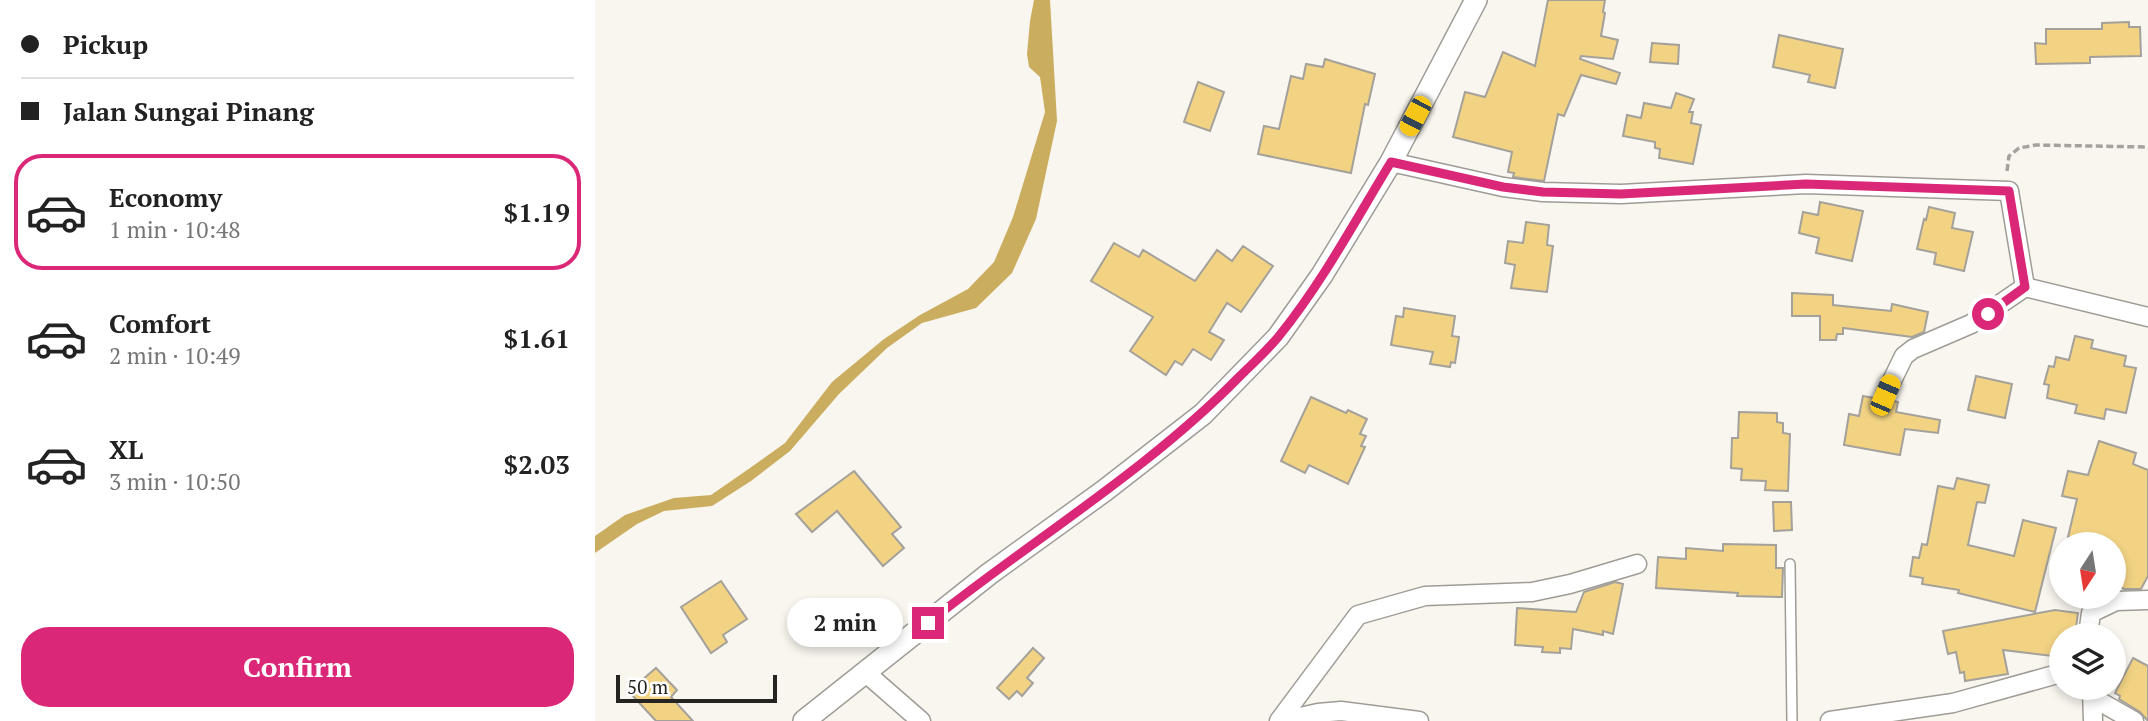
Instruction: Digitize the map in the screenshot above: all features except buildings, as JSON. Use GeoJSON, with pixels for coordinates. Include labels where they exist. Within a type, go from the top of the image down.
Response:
{"type":"FeatureCollection","features":[{"type":"Feature","properties":{"kind":"street"},"geometry":{"type":"LineString","coordinates":[[804,721],[989,574],[1104,491],[1203,414],[1278,337],[1322,275],[1391,162],[1476,0]]}},
{"type":"Feature","properties":{"kind":"street"},"geometry":{"type":"LineString","coordinates":[[1391,162],[1503,187],[1543,192],[1621,194],[1806,184],[2009,191],[2025,287]]}},
{"type":"Feature","properties":{"kind":"street"},"geometry":{"type":"LineString","coordinates":[[1885,395],[1903,356],[1971,324],[2025,287],[2148,317]]}},
{"type":"Feature","properties":{"kind":"street"},"geometry":{"type":"LineString","coordinates":[[1281,721],[1358,615],[1425,596],[1544,589],[1637,564]]}},
{"type":"Feature","properties":{"kind":"street"},"geometry":{"type":"LineString","coordinates":[[2090,623],[2091,613],[2116,601],[2148,600]]}},
{"type":"Feature","properties":{"kind":"street"},"geometry":{"type":"LineString","coordinates":[[866,673],[921,721]]}},
{"type":"Feature","properties":{"kind":"street"},"geometry":{"type":"LineString","coordinates":[[1830,721],[1954,703],[2049,676]]}},
{"type":"Feature","properties":{"kind":"street"},"geometry":{"type":"LineString","coordinates":[[2092,700],[2093,721]]}},
{"type":"Feature","properties":{"kind":"street"},"geometry":{"type":"LineString","coordinates":[[2104,700],[2134,721]]}},
{"type":"Feature","properties":{"kind":"street"},"geometry":{"type":"LineString","coordinates":[[1281,721],[1318,713],[1341,712],[1419,721]]}},
{"type":"Feature","properties":{"kind":"lane"},"geometry":{"type":"LineString","coordinates":[[1790,564],[1792,721]]}},
{"type":"Feature","properties":{"kind":"path"},"geometry":{"type":"LineString","coordinates":[[2009,191],[2006,168],[2010,156],[2019,148],[2036,145],[2148,147]]}},
{"type":"Feature","properties":{"kind":"shaded area"},"geometry":{"type":"Polygon","coordinates":[[[1034,0],[1050,0],[1057,121],[1036,219],[1012,273],[976,308],[922,323],[887,348],[839,394],[790,451],[751,481],[712,506],[664,511],[637,524],[595,553],[595,536],[625,515],[674,498],[711,495],[785,443],[832,382],[884,339],[920,315],[968,289],[994,262],[1013,217],[1045,112],[1040,77],[1029,67],[1027,54],[1034,0]]]}},
{"type":"Feature","properties":{"kind":"route"},"geometry":{"type":"LineString","coordinates":[[928,623],[989,574],[1104,491],[1203,414],[1278,337],[1322,275],[1391,162],[1503,187],[1543,192],[1621,194],[1806,184],[2009,191],[2025,287],[1988,314]]}}]}
